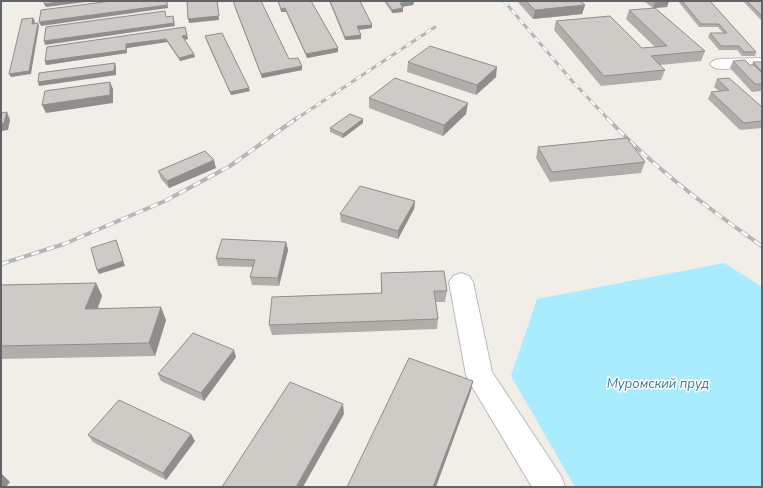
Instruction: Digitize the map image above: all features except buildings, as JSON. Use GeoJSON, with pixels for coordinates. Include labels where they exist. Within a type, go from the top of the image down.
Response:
{"type":"FeatureCollection","features":[{"type":"Feature","properties":{"kind":"lane"},"geometry":{"type":"LineString","coordinates":[[718,64],[762,63]]}},
{"type":"Feature","properties":{"kind":"lane"},"geometry":{"type":"LineString","coordinates":[[461,282],[479,375],[550,487]]}},
{"type":"Feature","properties":{"kind":"water","name":"Муромский пруд"},"geometry":{"type":"Polygon","coordinates":[[[724,263],[762,287],[762,487],[575,487],[511,376],[537,299],[724,263]]]}},
{"type":"Feature","properties":{"kind":"railway"},"geometry":{"type":"LineString","coordinates":[[504,1],[573,82],[608,119]]}},
{"type":"Feature","properties":{"kind":"railway"},"geometry":{"type":"LineString","coordinates":[[296,119],[435,27]]}},
{"type":"Feature","properties":{"kind":"railway"},"geometry":{"type":"LineString","coordinates":[[1,264],[64,244],[165,201],[230,166],[297,118]]}},
{"type":"Feature","properties":{"kind":"railway"},"geometry":{"type":"LineString","coordinates":[[608,119],[643,153],[681,186],[762,246]]}}]}
